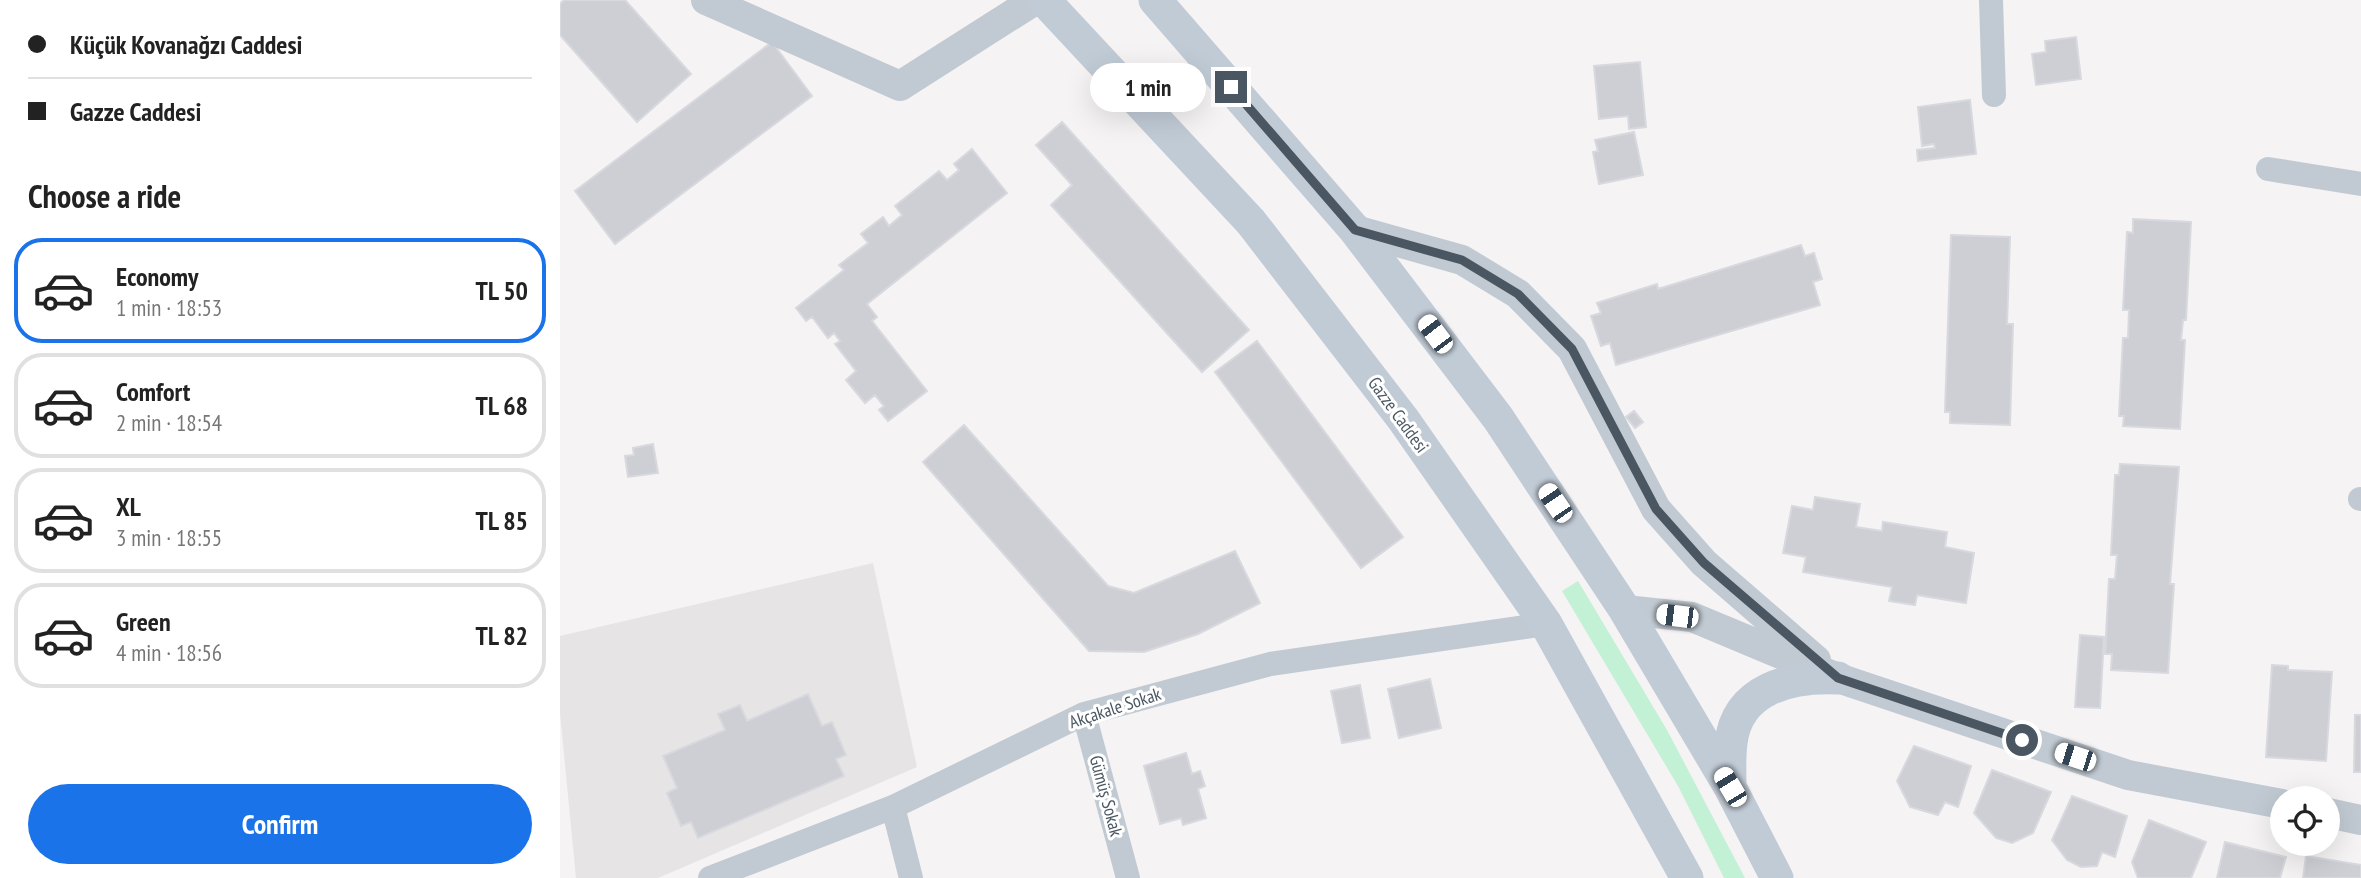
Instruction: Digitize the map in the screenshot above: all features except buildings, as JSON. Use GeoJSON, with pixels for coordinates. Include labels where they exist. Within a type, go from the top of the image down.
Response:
{"type":"FeatureCollection","features":[{"type":"Feature","properties":{"kind":"main road","name":"Gazze Caddesi"},"geometry":{"type":"LineString","coordinates":[[1044,0],[1251,222],[1403,419],[1546,624],[1686,878]]}},
{"type":"Feature","properties":{"kind":"main road"},"geometry":{"type":"LineString","coordinates":[[1154,0],[1355,230],[1498,418],[1625,610],[1730,787],[1777,878]]}},
{"type":"Feature","properties":{"kind":"main road"},"geometry":{"type":"LineString","coordinates":[[1730,787],[1731,742],[1748,702],[1769,688],[1794,679],[1838,678]]}},
{"type":"Feature","properties":{"kind":"street"},"geometry":{"type":"LineString","coordinates":[[706,0],[900,86],[1035,0]]}},
{"type":"Feature","properties":{"kind":"street"},"geometry":{"type":"LineString","coordinates":[[1991,0],[1994,96]]}},
{"type":"Feature","properties":{"kind":"street"},"geometry":{"type":"LineString","coordinates":[[2268,169],[2361,184]]}},
{"type":"Feature","properties":{"kind":"street"},"geometry":{"type":"LineString","coordinates":[[1355,230],[1462,260],[1518,294],[1572,349],[1656,509],[1704,563],[1838,678]]}},
{"type":"Feature","properties":{"kind":"street"},"geometry":{"type":"LineString","coordinates":[[1625,610],[1692,617],[1838,678],[2128,775],[2270,802]]}},
{"type":"Feature","properties":{"kind":"street","name":"Akçakale Sokak"},"geometry":{"type":"LineString","coordinates":[[710,878],[893,807],[1084,714],[1270,664],[1546,624]]}},
{"type":"Feature","properties":{"kind":"street","name":"Gümüş Sokak"},"geometry":{"type":"LineString","coordinates":[[1084,714],[1128,878]]}},
{"type":"Feature","properties":{"kind":"street"},"geometry":{"type":"LineString","coordinates":[[893,807],[912,878]]}},
{"type":"Feature","properties":{"kind":"street"},"geometry":{"type":"LineString","coordinates":[[2340,816],[2361,820]]}},
{"type":"Feature","properties":{"kind":"shaded area"},"geometry":{"type":"Polygon","coordinates":[[[873,563],[917,767],[658,878],[576,878],[560,713],[560,636],[873,563]]]}},
{"type":"Feature","properties":{"kind":"green space"},"geometry":{"type":"Polygon","coordinates":[[[1578,581],[1667,730],[1745,878],[1724,878],[1678,786],[1562,591],[1578,581]]]}},
{"type":"Feature","properties":{"kind":"route"},"geometry":{"type":"LineString","coordinates":[[1231,87],[1355,230],[1462,260],[1518,294],[1572,349],[1656,509],[1704,563],[1838,678],[2022,740]]}}]}
